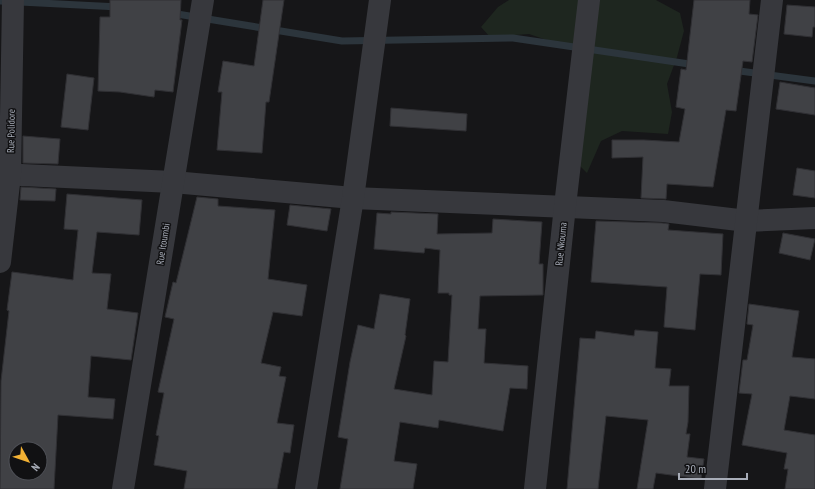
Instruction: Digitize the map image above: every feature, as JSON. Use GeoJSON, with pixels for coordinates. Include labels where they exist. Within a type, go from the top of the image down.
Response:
{"type":"FeatureCollection","features":[{"type":"Feature","properties":{"kind":"street","name":"Rue Polidore"},"geometry":{"type":"LineString","coordinates":[[0,262],[13,0]]}},
{"type":"Feature","properties":{"kind":"street","name":"Rue Itoumbi"},"geometry":{"type":"LineString","coordinates":[[123,489],[203,0]]}},
{"type":"Feature","properties":{"kind":"street"},"geometry":{"type":"LineString","coordinates":[[306,489],[353,198],[380,0]]}},
{"type":"Feature","properties":{"kind":"street","name":"Rue Nkouma"},"geometry":{"type":"LineString","coordinates":[[536,489],[565,206],[589,0]]}},
{"type":"Feature","properties":{"kind":"street"},"geometry":{"type":"LineString","coordinates":[[715,489],[772,0]]}},
{"type":"Feature","properties":{"kind":"street"},"geometry":{"type":"LineString","coordinates":[[5,175],[173,182],[353,198],[663,211],[747,221],[815,218]]}},
{"type":"Feature","properties":{"kind":"shaded area"},"geometry":{"type":"Polygon","coordinates":[[[509,0],[656,0],[680,13],[684,31],[677,57],[667,84],[672,112],[668,134],[622,131],[601,141],[587,173],[577,163],[588,54],[529,34],[490,37],[481,27],[498,7],[509,0]]]}},
{"type":"Feature","properties":{"kind":"building"},"geometry":{"type":"Polygon","coordinates":[[[110,0],[181,0],[180,20],[182,20],[173,92],[155,90],[154,97],[120,92],[98,91],[100,17],[110,17],[110,0]]]}},
{"type":"Feature","properties":{"kind":"building"},"geometry":{"type":"Polygon","coordinates":[[[263,0],[284,0],[269,102],[266,102],[262,153],[217,150],[222,92],[218,92],[223,61],[254,66],[263,0]]]}},
{"type":"Feature","properties":{"kind":"building"},"geometry":{"type":"Polygon","coordinates":[[[694,0],[750,0],[749,14],[758,15],[752,62],[743,61],[736,111],[726,110],[713,187],[667,184],[666,199],[641,198],[643,157],[612,158],[612,140],[679,142],[685,109],[676,107],[681,69],[686,70],[694,0]]]}},
{"type":"Feature","properties":{"kind":"building"},"geometry":{"type":"Polygon","coordinates":[[[787,5],[815,7],[815,27],[813,27],[812,37],[784,34],[787,5]]]}},
{"type":"Feature","properties":{"kind":"building"},"geometry":{"type":"Polygon","coordinates":[[[67,74],[94,78],[88,130],[61,127],[67,74]]]}},
{"type":"Feature","properties":{"kind":"building"},"geometry":{"type":"Polygon","coordinates":[[[780,82],[815,88],[815,115],[776,109],[780,82]]]}},
{"type":"Feature","properties":{"kind":"building"},"geometry":{"type":"Polygon","coordinates":[[[391,108],[467,114],[466,131],[390,126],[391,108]]]}},
{"type":"Feature","properties":{"kind":"building"},"geometry":{"type":"Polygon","coordinates":[[[23,136],[60,139],[58,164],[23,163],[23,136]]]}},
{"type":"Feature","properties":{"kind":"building"},"geometry":{"type":"Polygon","coordinates":[[[797,168],[815,171],[815,198],[793,195],[797,168]]]}},
{"type":"Feature","properties":{"kind":"building"},"geometry":{"type":"Polygon","coordinates":[[[21,187],[56,189],[55,201],[20,200],[21,187]]]}},
{"type":"Feature","properties":{"kind":"building"},"geometry":{"type":"Polygon","coordinates":[[[67,194],[142,200],[139,235],[97,232],[92,273],[111,274],[107,309],[138,313],[131,360],[91,356],[88,397],[115,399],[113,419],[58,415],[54,489],[0,489],[1,381],[12,272],[73,280],[78,230],[64,229],[67,194]]]}},
{"type":"Feature","properties":{"kind":"building"},"geometry":{"type":"Polygon","coordinates":[[[197,197],[218,199],[218,206],[275,210],[268,279],[307,285],[302,316],[273,312],[261,363],[281,367],[279,376],[286,377],[277,423],[294,425],[290,453],[284,452],[277,489],[184,489],[187,471],[154,465],[159,436],[156,435],[164,393],[158,392],[174,319],[165,317],[173,282],[176,283],[197,197]]]}},
{"type":"Feature","properties":{"kind":"building"},"geometry":{"type":"Polygon","coordinates":[[[290,205],[331,209],[327,231],[287,225],[290,205]]]}},
{"type":"Feature","properties":{"kind":"building"},"geometry":{"type":"Polygon","coordinates":[[[391,212],[438,214],[437,234],[492,233],[493,219],[542,222],[539,264],[543,264],[543,295],[480,296],[478,329],[486,329],[484,363],[528,366],[527,389],[510,388],[503,431],[439,420],[438,428],[400,422],[394,461],[417,464],[413,489],[340,489],[348,439],[338,437],[350,362],[358,325],[374,329],[380,294],[410,299],[406,336],[394,389],[432,395],[434,361],[448,362],[452,295],[449,295],[449,293],[438,293],[440,250],[425,248],[424,253],[374,249],[377,213],[391,214],[391,212]]]}},
{"type":"Feature","properties":{"kind":"building"},"geometry":{"type":"Polygon","coordinates":[[[596,221],[662,223],[669,224],[668,230],[723,234],[721,275],[700,274],[695,330],[664,327],[667,287],[591,282],[596,221]]]}},
{"type":"Feature","properties":{"kind":"building"},"geometry":{"type":"Polygon","coordinates":[[[783,233],[815,239],[810,260],[779,253],[783,233]]]}},
{"type":"Feature","properties":{"kind":"building"},"geometry":{"type":"Polygon","coordinates":[[[749,304],[799,311],[792,357],[815,359],[815,399],[790,396],[784,430],[815,435],[815,489],[785,489],[788,469],[784,469],[787,453],[742,445],[752,394],[739,393],[743,360],[747,360],[753,325],[747,324],[749,304]]]}},
{"type":"Feature","properties":{"kind":"building"},"geometry":{"type":"Polygon","coordinates":[[[635,330],[658,332],[655,368],[671,369],[669,386],[689,386],[688,422],[686,434],[690,434],[687,457],[704,459],[701,479],[656,473],[653,489],[637,489],[648,420],[606,416],[598,489],[567,489],[580,338],[595,339],[596,331],[634,336],[635,330]]]}},
{"type":"Feature","properties":{"kind":"waterway"},"geometry":{"type":"LineString","coordinates":[[0,1],[119,7]]}},
{"type":"Feature","properties":{"kind":"waterway"},"geometry":{"type":"LineString","coordinates":[[171,13],[342,41],[513,38],[696,65]]}},
{"type":"Feature","properties":{"kind":"waterway"},"geometry":{"type":"LineString","coordinates":[[732,70],[815,81]]}}]}
